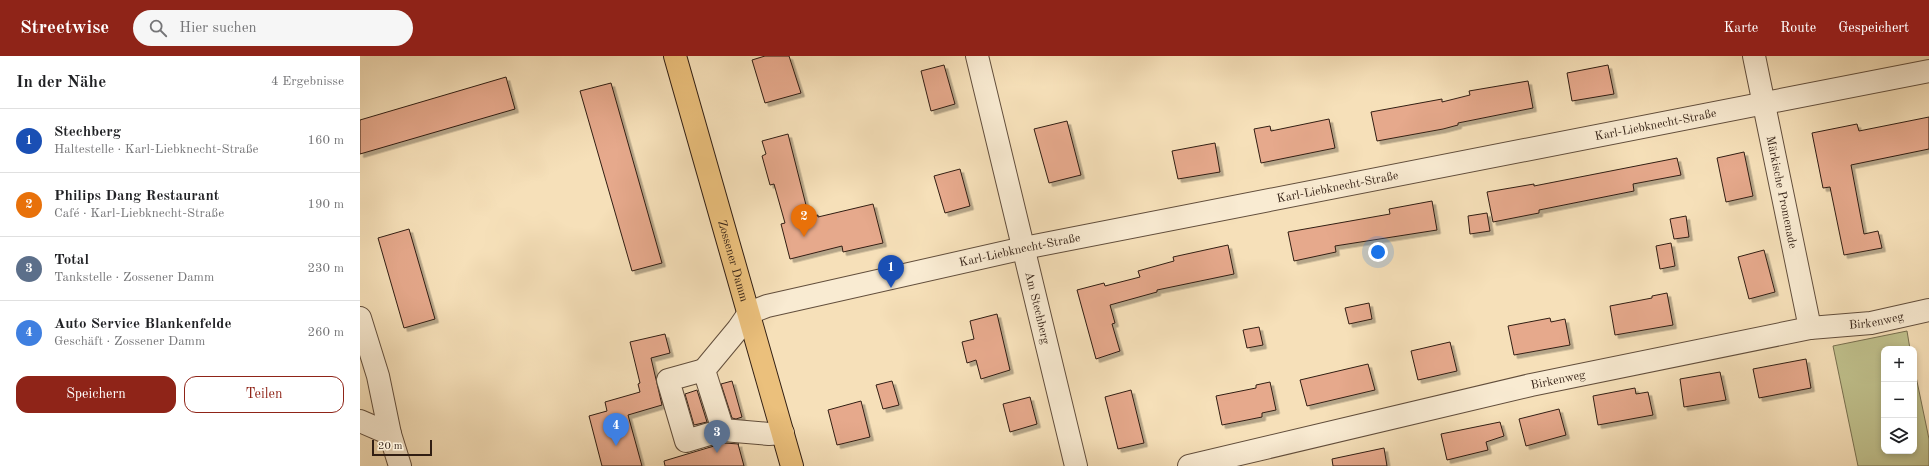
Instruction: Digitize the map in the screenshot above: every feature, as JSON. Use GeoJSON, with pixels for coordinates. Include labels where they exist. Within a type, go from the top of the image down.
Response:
{"type":"FeatureCollection","features":[{"type":"Feature","properties":{"kind":"main road","name":"Zossener Damm"},"geometry":{"type":"LineString","coordinates":[[675,56],[792,466]]}},
{"type":"Feature","properties":{"kind":"street","name":"Am Stechberg"},"geometry":{"type":"LineString","coordinates":[[977,56],[1076,466]]}},
{"type":"Feature","properties":{"kind":"street","name":"Märkische Promenade"},"geometry":{"type":"LineString","coordinates":[[1754,56],[1810,328]]}},
{"type":"Feature","properties":{"kind":"street","name":"Karl-Liebknecht-Straße"},"geometry":{"type":"LineString","coordinates":[[748,313],[767,306],[1024,248],[1929,71]]}},
{"type":"Feature","properties":{"kind":"street","name":"Birkenweg"},"geometry":{"type":"LineString","coordinates":[[1190,466],[1531,385],[1810,328],[1871,323],[1929,310]]}},
{"type":"Feature","properties":{"kind":"street"},"geometry":{"type":"LineString","coordinates":[[748,313],[738,329],[704,370],[668,380],[686,441],[723,430],[769,434],[783,433]]}},
{"type":"Feature","properties":{"kind":"street"},"geometry":{"type":"LineString","coordinates":[[360,318],[378,376],[390,434],[400,466]]}},
{"type":"Feature","properties":{"kind":"street"},"geometry":{"type":"LineString","coordinates":[[704,370],[723,430]]}},
{"type":"Feature","properties":{"kind":"street"},"geometry":{"type":"LineString","coordinates":[[360,421],[390,434]]}},
{"type":"Feature","properties":{"kind":"green space"},"geometry":{"type":"Polygon","coordinates":[[[1907,331],[1910,346],[1881,346],[1881,454],[1917,454],[1917,381],[1929,439],[1929,466],[1858,466],[1833,346],[1907,331]]]}},
{"type":"Feature","properties":{"kind":"building"},"geometry":{"type":"Polygon","coordinates":[[[765,56],[789,56],[801,93],[765,103],[752,60],[765,56]]]}},
{"type":"Feature","properties":{"kind":"building"},"geometry":{"type":"Polygon","coordinates":[[[944,65],[955,104],[931,111],[921,71],[944,65]]]}},
{"type":"Feature","properties":{"kind":"building"},"geometry":{"type":"Polygon","coordinates":[[[1608,65],[1614,94],[1572,101],[1567,73],[1608,65]]]}},
{"type":"Feature","properties":{"kind":"building"},"geometry":{"type":"Polygon","coordinates":[[[506,77],[515,109],[360,154],[360,120],[506,77]]]}},
{"type":"Feature","properties":{"kind":"building"},"geometry":{"type":"Polygon","coordinates":[[[1528,81],[1533,108],[1458,123],[1458,125],[1443,129],[1377,141],[1371,112],[1442,99],[1442,102],[1470,95],[1469,91],[1528,81]]]}},
{"type":"Feature","properties":{"kind":"building"},"geometry":{"type":"Polygon","coordinates":[[[611,83],[662,263],[632,271],[580,91],[611,83]]]}},
{"type":"Feature","properties":{"kind":"building"},"geometry":{"type":"Polygon","coordinates":[[[1929,117],[1929,149],[1851,165],[1864,234],[1878,231],[1882,248],[1844,255],[1830,187],[1823,188],[1812,133],[1857,124],[1859,131],[1929,117]]]}},
{"type":"Feature","properties":{"kind":"building"},"geometry":{"type":"Polygon","coordinates":[[[1329,119],[1335,148],[1261,163],[1254,129],[1270,126],[1271,131],[1329,119]]]}},
{"type":"Feature","properties":{"kind":"building"},"geometry":{"type":"Polygon","coordinates":[[[1067,121],[1081,175],[1049,183],[1034,129],[1067,121]]]}},
{"type":"Feature","properties":{"kind":"building"},"geometry":{"type":"Polygon","coordinates":[[[788,134],[809,217],[818,215],[818,217],[873,204],[883,243],[843,252],[842,246],[790,259],[781,224],[785,223],[774,184],[770,185],[762,156],[766,154],[762,141],[788,134]]]}},
{"type":"Feature","properties":{"kind":"building"},"geometry":{"type":"Polygon","coordinates":[[[1215,143],[1220,172],[1178,179],[1172,151],[1215,143]]]}},
{"type":"Feature","properties":{"kind":"building"},"geometry":{"type":"Polygon","coordinates":[[[1744,152],[1753,196],[1726,202],[1717,158],[1744,152]]]}},
{"type":"Feature","properties":{"kind":"building"},"geometry":{"type":"Polygon","coordinates":[[[1677,158],[1681,175],[1633,184],[1634,191],[1539,210],[1539,213],[1493,222],[1487,192],[1534,184],[1534,186],[1677,158]]]}},
{"type":"Feature","properties":{"kind":"building"},"geometry":{"type":"Polygon","coordinates":[[[960,169],[970,206],[945,213],[934,176],[960,169]]]}},
{"type":"Feature","properties":{"kind":"building"},"geometry":{"type":"Polygon","coordinates":[[[1432,201],[1437,230],[1335,246],[1336,252],[1294,261],[1288,232],[1390,214],[1389,209],[1432,201]]]}},
{"type":"Feature","properties":{"kind":"building"},"geometry":{"type":"Polygon","coordinates":[[[1487,213],[1490,231],[1470,234],[1468,216],[1487,213]]]}},
{"type":"Feature","properties":{"kind":"building"},"geometry":{"type":"Polygon","coordinates":[[[1686,216],[1689,237],[1674,239],[1670,219],[1686,216]]]}},
{"type":"Feature","properties":{"kind":"building"},"geometry":{"type":"Polygon","coordinates":[[[409,229],[435,319],[404,328],[378,238],[409,229]]]}},
{"type":"Feature","properties":{"kind":"building"},"geometry":{"type":"Polygon","coordinates":[[[1671,243],[1675,266],[1660,269],[1656,246],[1671,243]]]}},
{"type":"Feature","properties":{"kind":"building"},"geometry":{"type":"Polygon","coordinates":[[[1228,245],[1234,274],[1157,290],[1157,292],[1110,305],[1115,323],[1112,324],[1120,351],[1096,359],[1077,290],[1104,283],[1105,286],[1140,277],[1138,271],[1174,261],[1173,257],[1228,245]]]}},
{"type":"Feature","properties":{"kind":"building"},"geometry":{"type":"Polygon","coordinates":[[[1764,250],[1775,292],[1749,299],[1738,257],[1764,250]]]}},
{"type":"Feature","properties":{"kind":"building"},"geometry":{"type":"Polygon","coordinates":[[[1667,293],[1673,325],[1615,335],[1610,306],[1652,298],[1652,296],[1667,293]]]}},
{"type":"Feature","properties":{"kind":"building"},"geometry":{"type":"Polygon","coordinates":[[[1369,303],[1372,319],[1349,324],[1345,308],[1369,303]]]}},
{"type":"Feature","properties":{"kind":"building"},"geometry":{"type":"Polygon","coordinates":[[[997,314],[1010,370],[981,379],[976,360],[967,363],[962,342],[974,339],[970,321],[997,314]]]}},
{"type":"Feature","properties":{"kind":"building"},"geometry":{"type":"Polygon","coordinates":[[[1550,318],[1551,322],[1565,319],[1570,345],[1514,355],[1508,326],[1550,318]]]}},
{"type":"Feature","properties":{"kind":"building"},"geometry":{"type":"Polygon","coordinates":[[[1259,327],[1263,345],[1247,348],[1243,330],[1259,327]]]}},
{"type":"Feature","properties":{"kind":"building"},"geometry":{"type":"Polygon","coordinates":[[[665,334],[670,353],[651,358],[662,405],[628,415],[642,466],[602,466],[589,416],[607,411],[605,402],[640,392],[638,384],[640,383],[630,342],[665,334]]]}},
{"type":"Feature","properties":{"kind":"building"},"geometry":{"type":"Polygon","coordinates":[[[1450,342],[1457,371],[1418,380],[1411,351],[1450,342]]]}},
{"type":"Feature","properties":{"kind":"building"},"geometry":{"type":"Polygon","coordinates":[[[1806,359],[1811,388],[1759,398],[1753,369],[1806,359]]]}},
{"type":"Feature","properties":{"kind":"building"},"geometry":{"type":"Polygon","coordinates":[[[1368,364],[1375,390],[1307,406],[1300,380],[1368,364]]]}},
{"type":"Feature","properties":{"kind":"building"},"geometry":{"type":"Polygon","coordinates":[[[1720,372],[1726,400],[1684,407],[1680,379],[1720,372]]]}},
{"type":"Feature","properties":{"kind":"building"},"geometry":{"type":"Polygon","coordinates":[[[732,381],[742,417],[736,419],[732,418],[721,384],[732,381]]]}},
{"type":"Feature","properties":{"kind":"building"},"geometry":{"type":"Polygon","coordinates":[[[892,381],[899,405],[883,409],[876,385],[892,381]]]}},
{"type":"Feature","properties":{"kind":"building"},"geometry":{"type":"Polygon","coordinates":[[[1270,382],[1276,410],[1262,413],[1262,417],[1222,425],[1216,396],[1256,388],[1256,385],[1270,382]]]}},
{"type":"Feature","properties":{"kind":"building"},"geometry":{"type":"Polygon","coordinates":[[[1635,388],[1636,394],[1648,392],[1653,415],[1598,425],[1593,396],[1635,388]]]}},
{"type":"Feature","properties":{"kind":"building"},"geometry":{"type":"Polygon","coordinates":[[[697,390],[707,422],[694,425],[685,394],[697,390]]]}},
{"type":"Feature","properties":{"kind":"building"},"geometry":{"type":"Polygon","coordinates":[[[1131,390],[1144,443],[1118,449],[1105,397],[1131,390]]]}},
{"type":"Feature","properties":{"kind":"building"},"geometry":{"type":"Polygon","coordinates":[[[1030,397],[1037,424],[1010,432],[1003,404],[1030,397]]]}},
{"type":"Feature","properties":{"kind":"building"},"geometry":{"type":"Polygon","coordinates":[[[861,401],[870,437],[837,445],[828,410],[861,401]]]}},
{"type":"Feature","properties":{"kind":"building"},"geometry":{"type":"Polygon","coordinates":[[[1559,409],[1566,435],[1526,446],[1519,419],[1559,409]]]}},
{"type":"Feature","properties":{"kind":"building"},"geometry":{"type":"Polygon","coordinates":[[[1500,422],[1504,436],[1486,442],[1488,450],[1447,460],[1441,434],[1500,422]]]}},
{"type":"Feature","properties":{"kind":"building"},"geometry":{"type":"Polygon","coordinates":[[[724,443],[739,444],[744,466],[665,466],[664,461],[724,443]]]}},
{"type":"Feature","properties":{"kind":"building"},"geometry":{"type":"Polygon","coordinates":[[[1384,448],[1387,466],[1333,466],[1332,459],[1384,448]]]}},
{"type":"Feature","properties":{"kind":"place","name":"Philips Dang Restaurant"},"geometry":{"type":"Point","coordinates":[804,237]}},
{"type":"Feature","properties":{"kind":"place","name":"Stechberg"},"geometry":{"type":"Point","coordinates":[891,288]}},
{"type":"Feature","properties":{"kind":"place","name":"Auto Service Blankenfelde"},"geometry":{"type":"Point","coordinates":[616,446]}},
{"type":"Feature","properties":{"kind":"place","name":"Total"},"geometry":{"type":"Point","coordinates":[717,453]}}]}
